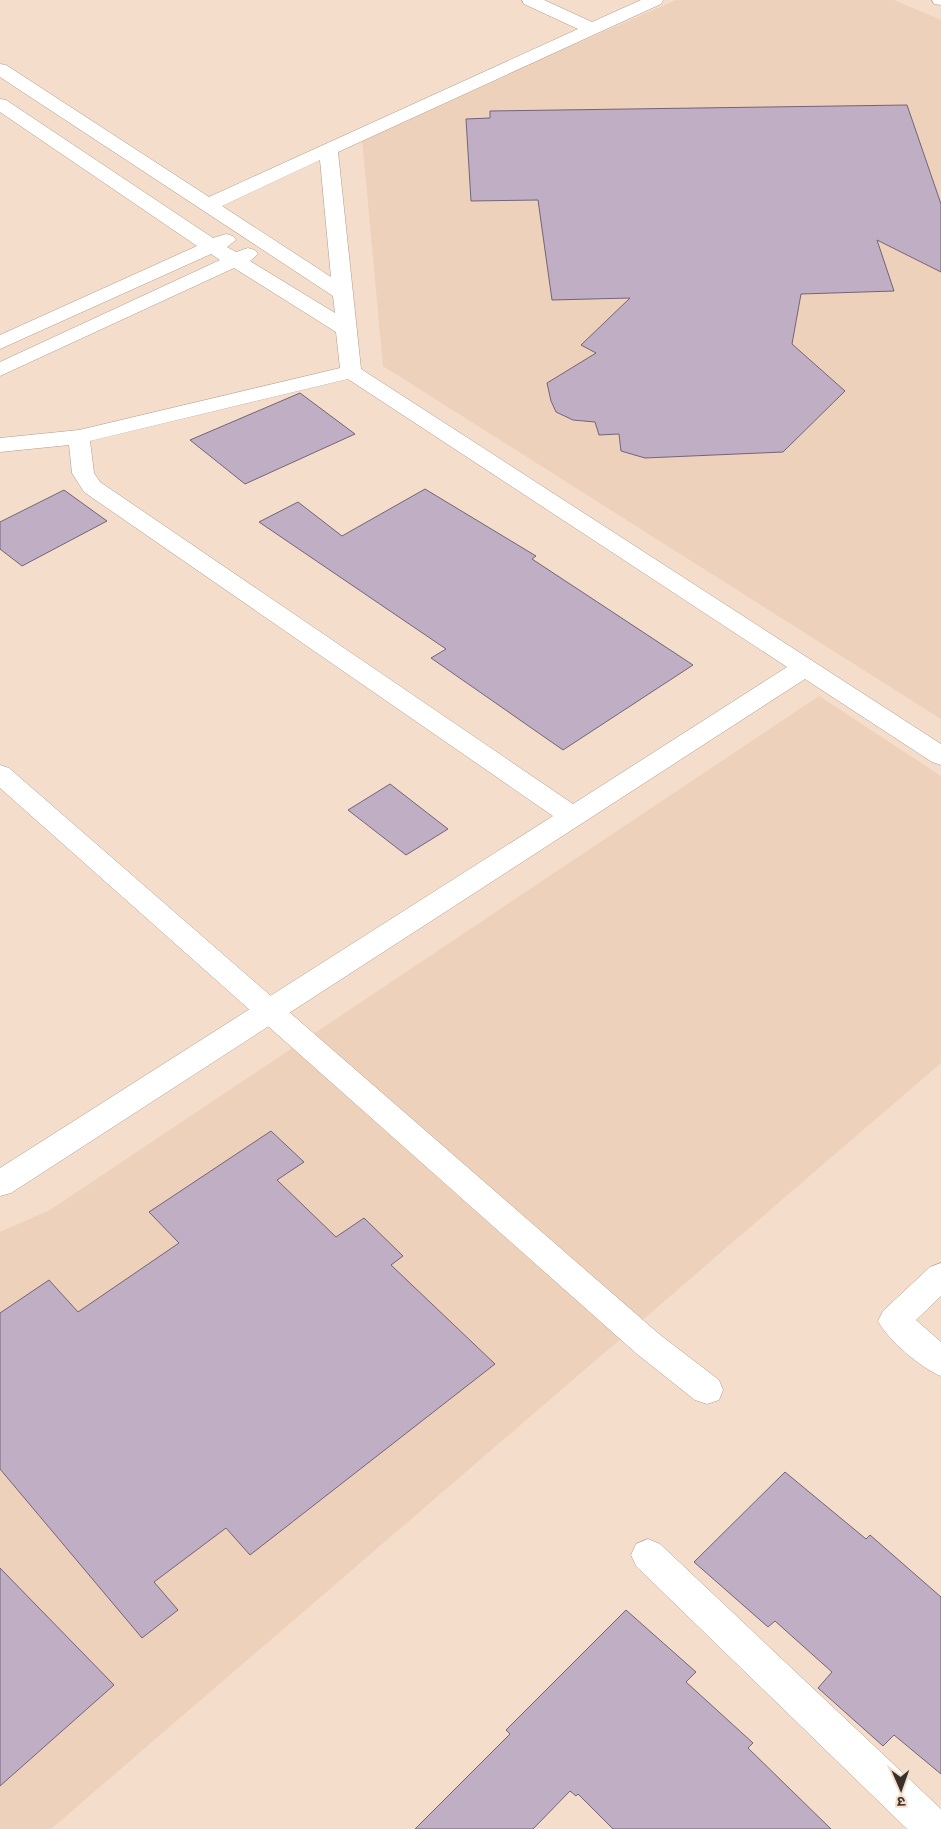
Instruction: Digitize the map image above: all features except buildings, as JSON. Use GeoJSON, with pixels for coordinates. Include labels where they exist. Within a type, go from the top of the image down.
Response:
{"type":"FeatureCollection","features":[{"type":"Feature","properties":{"kind":"street"},"geometry":{"type":"LineString","coordinates":[[530,0],[592,29]]}},
{"type":"Feature","properties":{"kind":"street"},"geometry":{"type":"LineString","coordinates":[[207,205],[655,0]]}},
{"type":"Feature","properties":{"kind":"street"},"geometry":{"type":"LineString","coordinates":[[0,69],[342,293]]}},
{"type":"Feature","properties":{"kind":"street"},"geometry":{"type":"LineString","coordinates":[[0,104],[212,246],[346,329]]}},
{"type":"Feature","properties":{"kind":"street"},"geometry":{"type":"LineString","coordinates":[[328,150],[351,372]]}},
{"type":"Feature","properties":{"kind":"street"},"geometry":{"type":"LineString","coordinates":[[0,343],[246,230]]}},
{"type":"Feature","properties":{"kind":"street"},"geometry":{"type":"LineString","coordinates":[[0,370],[268,244]]}},
{"type":"Feature","properties":{"kind":"street"},"geometry":{"type":"LineString","coordinates":[[0,445],[79,437],[351,372],[941,756]]}},
{"type":"Feature","properties":{"kind":"street"},"geometry":{"type":"LineString","coordinates":[[79,437],[84,473],[92,487],[573,818]]}},
{"type":"Feature","properties":{"kind":"street"},"geometry":{"type":"LineString","coordinates":[[0,1184],[804,668]]}},
{"type":"Feature","properties":{"kind":"street"},"geometry":{"type":"LineString","coordinates":[[0,774],[648,1344],[707,1390]]}},
{"type":"Feature","properties":{"kind":"street"},"geometry":{"type":"LineString","coordinates":[[941,1276],[894,1321],[941,1362]]}},
{"type":"Feature","properties":{"kind":"street"},"geometry":{"type":"LineString","coordinates":[[648,1555],[934,1829]]}},
{"type":"Feature","properties":{"kind":"shaded area"},"geometry":{"type":"Polygon","coordinates":[[[676,0],[894,0],[941,20],[941,719],[383,366],[362,138],[676,0]]]}},
{"type":"Feature","properties":{"kind":"shaded area"},"geometry":{"type":"Polygon","coordinates":[[[819,696],[941,776],[941,1063],[51,1829],[0,1829],[0,1232],[50,1210],[819,696]]]}}]}
